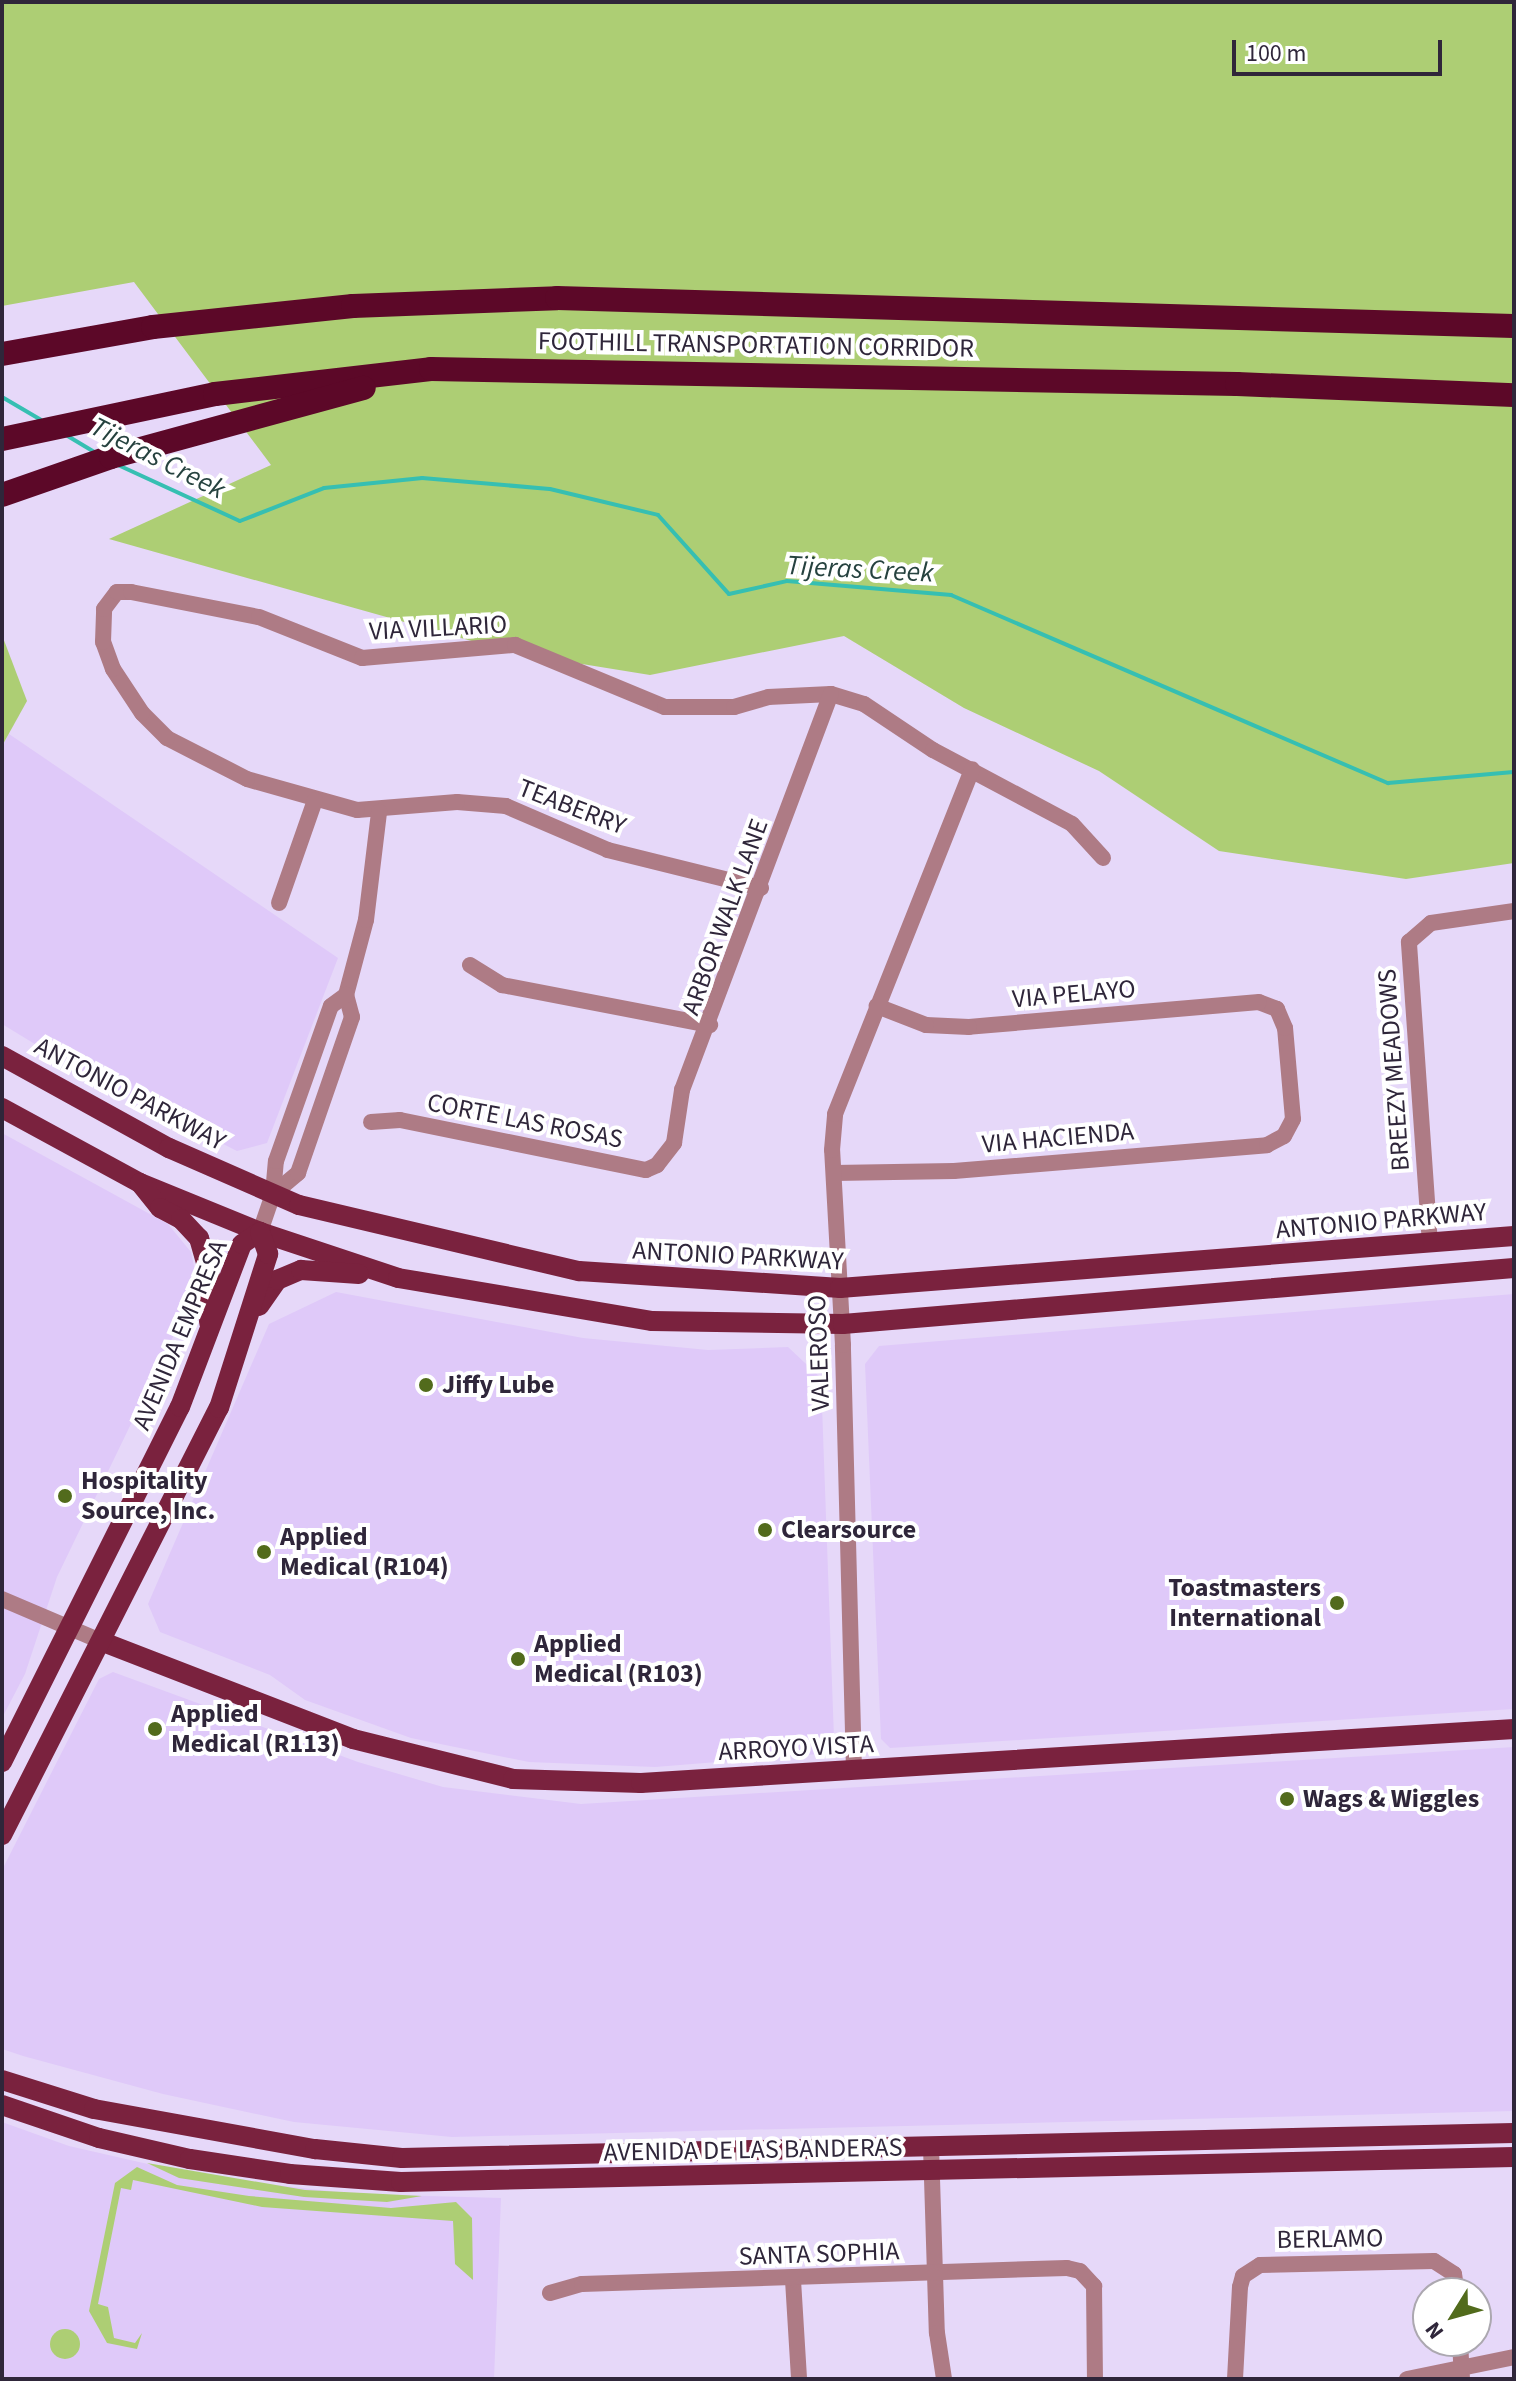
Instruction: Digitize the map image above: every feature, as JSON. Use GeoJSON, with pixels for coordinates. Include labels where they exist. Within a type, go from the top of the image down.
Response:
{"type":"FeatureCollection","features":[{"type":"Feature","properties":{"kind":"highway","name":"FOOTHILL TRANSPORTATION CORRIDOR"},"geometry":{"type":"LineString","coordinates":[[2,354],[153,327],[353,306],[557,298],[1514,326]]}},
{"type":"Feature","properties":{"kind":"highway"},"geometry":{"type":"LineString","coordinates":[[2,342],[153,327]]}},
{"type":"Feature","properties":{"kind":"highway","name":"FOOTHILL TRANSPORTATION CORRIDOR"},"geometry":{"type":"LineString","coordinates":[[2,439],[215,394],[431,369],[1205,383],[1514,395]]}},
{"type":"Feature","properties":{"kind":"highway"},"geometry":{"type":"LineString","coordinates":[[8,493],[124,453],[254,420],[431,369]]}},
{"type":"Feature","properties":{"kind":"main road","name":"ANTONIO PARKWAY"},"geometry":{"type":"LineString","coordinates":[[2,1056],[122,1125],[273,1194],[410,1235],[579,1271],[840,1288],[1514,1236]]}},
{"type":"Feature","properties":{"kind":"main road"},"geometry":{"type":"LineString","coordinates":[[2,1108],[140,1183],[260,1232],[398,1278]]}},
{"type":"Feature","properties":{"kind":"main road"},"geometry":{"type":"LineString","coordinates":[[140,1183],[160,1208],[181,1219],[199,1238],[211,1280],[208,1340]]}},
{"type":"Feature","properties":{"kind":"main road","name":"AVENIDA EMPRESA"},"geometry":{"type":"LineString","coordinates":[[2,1762],[208,1340],[242,1244],[260,1232],[268,1254],[250,1319],[219,1408],[103,1642],[2,1835]]}},
{"type":"Feature","properties":{"kind":"main road"},"geometry":{"type":"LineString","coordinates":[[250,1319],[277,1280],[301,1270],[398,1278],[652,1321],[843,1324],[1514,1268]]}},
{"type":"Feature","properties":{"kind":"main road","name":"ARROYO VISTA"},"geometry":{"type":"LineString","coordinates":[[103,1642],[353,1739],[513,1779],[641,1783],[1514,1729]]}},
{"type":"Feature","properties":{"kind":"main road","name":"AVENIDA DE LAS BANDERAS"},"geometry":{"type":"LineString","coordinates":[[2,2080],[94,2109],[315,2149],[402,2158],[1514,2133]]}},
{"type":"Feature","properties":{"kind":"main road","name":"AVENIDA DE LAS BANDERAS"},"geometry":{"type":"LineString","coordinates":[[2,2105],[115,2142],[290,2174],[485,2182],[1514,2157]]}},
{"type":"Feature","properties":{"kind":"main road"},"geometry":{"type":"LineString","coordinates":[[485,2182],[511,2169],[652,2163],[678,2153]]}},
{"type":"Feature","properties":{"kind":"main road"},"geometry":{"type":"LineString","coordinates":[[290,2174],[309,2169],[450,2174],[485,2157]]}},
{"type":"Feature","properties":{"kind":"street","name":"VIA VILLARIO"},"geometry":{"type":"LineString","coordinates":[[108,599],[131,592],[259,617],[362,658],[515,645],[665,707],[734,707],[768,697],[831,694],[864,704],[933,750],[1072,824],[1103,858]]}},
{"type":"Feature","properties":{"kind":"street","name":"TEABERRY"},"geometry":{"type":"LineString","coordinates":[[108,599],[101,621],[103,642],[113,669],[142,713],[167,738],[247,779],[315,800],[379,812],[457,802],[506,806],[608,850],[761,888]]}},
{"type":"Feature","properties":{"kind":"street","name":"ARBOR WALK LANE"},"geometry":{"type":"LineString","coordinates":[[666,1157],[674,1143],[682,1090],[710,1025],[831,694]]}},
{"type":"Feature","properties":{"kind":"street","name":"VALEROSO"},"geometry":{"type":"LineString","coordinates":[[854,1770],[843,1324],[834,1173],[835,1114],[972,769]]}},
{"type":"Feature","properties":{"kind":"street"},"geometry":{"type":"LineString","coordinates":[[279,903],[315,800]]}},
{"type":"Feature","properties":{"kind":"street","name":"AVENIDA EMPRESA"},"geometry":{"type":"LineString","coordinates":[[273,1194],[298,1173],[352,1017],[346,995],[366,920],[379,812]]}},
{"type":"Feature","properties":{"kind":"street","name":"BREEZY MEADOWS"},"geometry":{"type":"LineString","coordinates":[[1430,1244],[1409,942],[1431,923],[1514,911]]}},
{"type":"Feature","properties":{"kind":"street"},"geometry":{"type":"LineString","coordinates":[[470,965],[502,985],[710,1025]]}},
{"type":"Feature","properties":{"kind":"street","name":"AVENIDA EMPRESA"},"geometry":{"type":"LineString","coordinates":[[260,1232],[273,1194],[276,1161],[331,1006],[346,995]]}},
{"type":"Feature","properties":{"kind":"street","name":"VIA PELAYO"},"geometry":{"type":"LineString","coordinates":[[877,1006],[926,1025],[969,1027],[1259,1002],[1277,1009],[1285,1028],[1293,1119],[1284,1136]]}},
{"type":"Feature","properties":{"kind":"street","name":"CORTE LAS ROSAS"},"geometry":{"type":"LineString","coordinates":[[371,1122],[400,1120],[646,1170],[666,1157]]}},
{"type":"Feature","properties":{"kind":"street","name":"VIA HACIENDA"},"geometry":{"type":"LineString","coordinates":[[834,1173],[954,1171],[1267,1145],[1284,1136]]}},
{"type":"Feature","properties":{"kind":"street"},"geometry":{"type":"LineString","coordinates":[[2,1599],[68,1631],[103,1642]]}},
{"type":"Feature","properties":{"kind":"street"},"geometry":{"type":"LineString","coordinates":[[931,2147],[944,2379]]}},
{"type":"Feature","properties":{"kind":"street","name":"BERLAMO"},"geometry":{"type":"LineString","coordinates":[[1235,2379],[1240,2287],[1243,2276],[1260,2265],[1434,2261],[1454,2277]]}},
{"type":"Feature","properties":{"kind":"street","name":"SANTA SOPHIA"},"geometry":{"type":"LineString","coordinates":[[550,2293],[582,2284],[793,2280],[1067,2268],[1089,2278],[1098,2301],[1095,2379]]}},
{"type":"Feature","properties":{"kind":"street"},"geometry":{"type":"LineString","coordinates":[[793,2280],[799,2379]]}},
{"type":"Feature","properties":{"kind":"street"},"geometry":{"type":"LineString","coordinates":[[1407,2379],[1462,2372],[1514,2357]]}},
{"type":"Feature","properties":{"kind":"shaded area"},"geometry":{"type":"Polygon","coordinates":[[[9,734],[338,958],[267,1143],[237,1151],[79,1071],[2,1024],[2,746],[9,734]]]}},
{"type":"Feature","properties":{"kind":"shaded area"},"geometry":{"type":"Polygon","coordinates":[[[2,1133],[168,1224],[191,1252],[195,1271],[186,1310],[57,1577],[25,1674],[2,1718],[2,1133]]]}},
{"type":"Feature","properties":{"kind":"shaded area"},"geometry":{"type":"Polygon","coordinates":[[[336,1292],[583,1338],[708,1350],[788,1347],[821,1378],[834,1738],[819,1754],[655,1767],[529,1762],[411,1738],[305,1700],[270,1675],[160,1632],[148,1604],[269,1324],[336,1292]]]}},
{"type":"Feature","properties":{"kind":"shaded area"},"geometry":{"type":"Polygon","coordinates":[[[1514,1294],[1514,1709],[890,1748],[881,1739],[865,1364],[879,1346],[1514,1294]]]}},
{"type":"Feature","properties":{"kind":"shaded area"},"geometry":{"type":"Polygon","coordinates":[[[113,1672],[358,1762],[443,1787],[581,1804],[1514,1747],[1514,2111],[452,2137],[294,2122],[163,2094],[23,2056],[2,2049],[2,1870],[99,1679],[113,1672]]]}},
{"type":"Feature","properties":{"kind":"shaded area"},"geometry":{"type":"Polygon","coordinates":[[[2,2122],[69,2146],[209,2178],[357,2194],[501,2198],[494,2379],[2,2379],[2,2122]]]}},
{"type":"Feature","properties":{"kind":"green space"},"geometry":{"type":"Polygon","coordinates":[[[2,2],[1514,2],[1514,863],[1406,879],[1219,851],[1099,771],[964,708],[844,636],[650,675],[514,653],[109,539],[271,465],[134,282],[2,306],[2,2]]]}},
{"type":"Feature","properties":{"kind":"green space"},"geometry":{"type":"Polygon","coordinates":[[[2,635],[27,701],[2,746],[2,635]]]}},
{"type":"Feature","properties":{"kind":"green space"},"geometry":{"type":"Polygon","coordinates":[[[147,2163],[305,2190],[422,2196],[387,2202],[304,2197],[179,2178],[147,2163]]]}},
{"type":"Feature","properties":{"kind":"green space"},"geometry":{"type":"Polygon","coordinates":[[[137,2167],[177,2185],[249,2196],[391,2208],[456,2202],[472,2218],[473,2280],[455,2264],[453,2221],[262,2207],[133,2180],[131,2190],[121,2188],[98,2304],[108,2307],[114,2338],[135,2343],[142,2333],[137,2349],[107,2343],[89,2311],[115,2183],[137,2167]]]}},
{"type":"Feature","properties":{"kind":"green space"},"geometry":{"type":"Polygon","coordinates":[[[65,2329],[76,2333],[80,2344],[76,2355],[65,2359],[54,2355],[50,2344],[54,2333],[65,2329]]]}},
{"type":"Feature","properties":{"kind":"waterway","name":"Tijeras Creek"},"geometry":{"type":"LineString","coordinates":[[2,397],[41,420]]}},
{"type":"Feature","properties":{"kind":"waterway","name":"Tijeras Creek"},"geometry":{"type":"LineString","coordinates":[[66,435],[96,453]]}},
{"type":"Feature","properties":{"kind":"waterway","name":"Tijeras Creek"},"geometry":{"type":"LineString","coordinates":[[118,465],[240,521],[324,488],[422,478],[550,489],[658,515],[729,594],[787,581],[951,595],[1388,783],[1514,772]]}},
{"type":"Feature","properties":{"kind":"place","name":"Jiffy Lube"},"geometry":{"type":"Point","coordinates":[426,1385]}},
{"type":"Feature","properties":{"kind":"place","name":"Hospitality Source, Inc."},"geometry":{"type":"Point","coordinates":[65,1496]}},
{"type":"Feature","properties":{"kind":"place","name":"Clearsource"},"geometry":{"type":"Point","coordinates":[765,1530]}},
{"type":"Feature","properties":{"kind":"place","name":"Applied Medical (R104)"},"geometry":{"type":"Point","coordinates":[264,1552]}},
{"type":"Feature","properties":{"kind":"place","name":"Toastmasters International"},"geometry":{"type":"Point","coordinates":[1337,1603]}},
{"type":"Feature","properties":{"kind":"place","name":"Applied Medical (R103)"},"geometry":{"type":"Point","coordinates":[518,1659]}},
{"type":"Feature","properties":{"kind":"place","name":"Applied Medical (R113)"},"geometry":{"type":"Point","coordinates":[155,1729]}},
{"type":"Feature","properties":{"kind":"place","name":"Wags & Wiggles"},"geometry":{"type":"Point","coordinates":[1287,1799]}}]}
